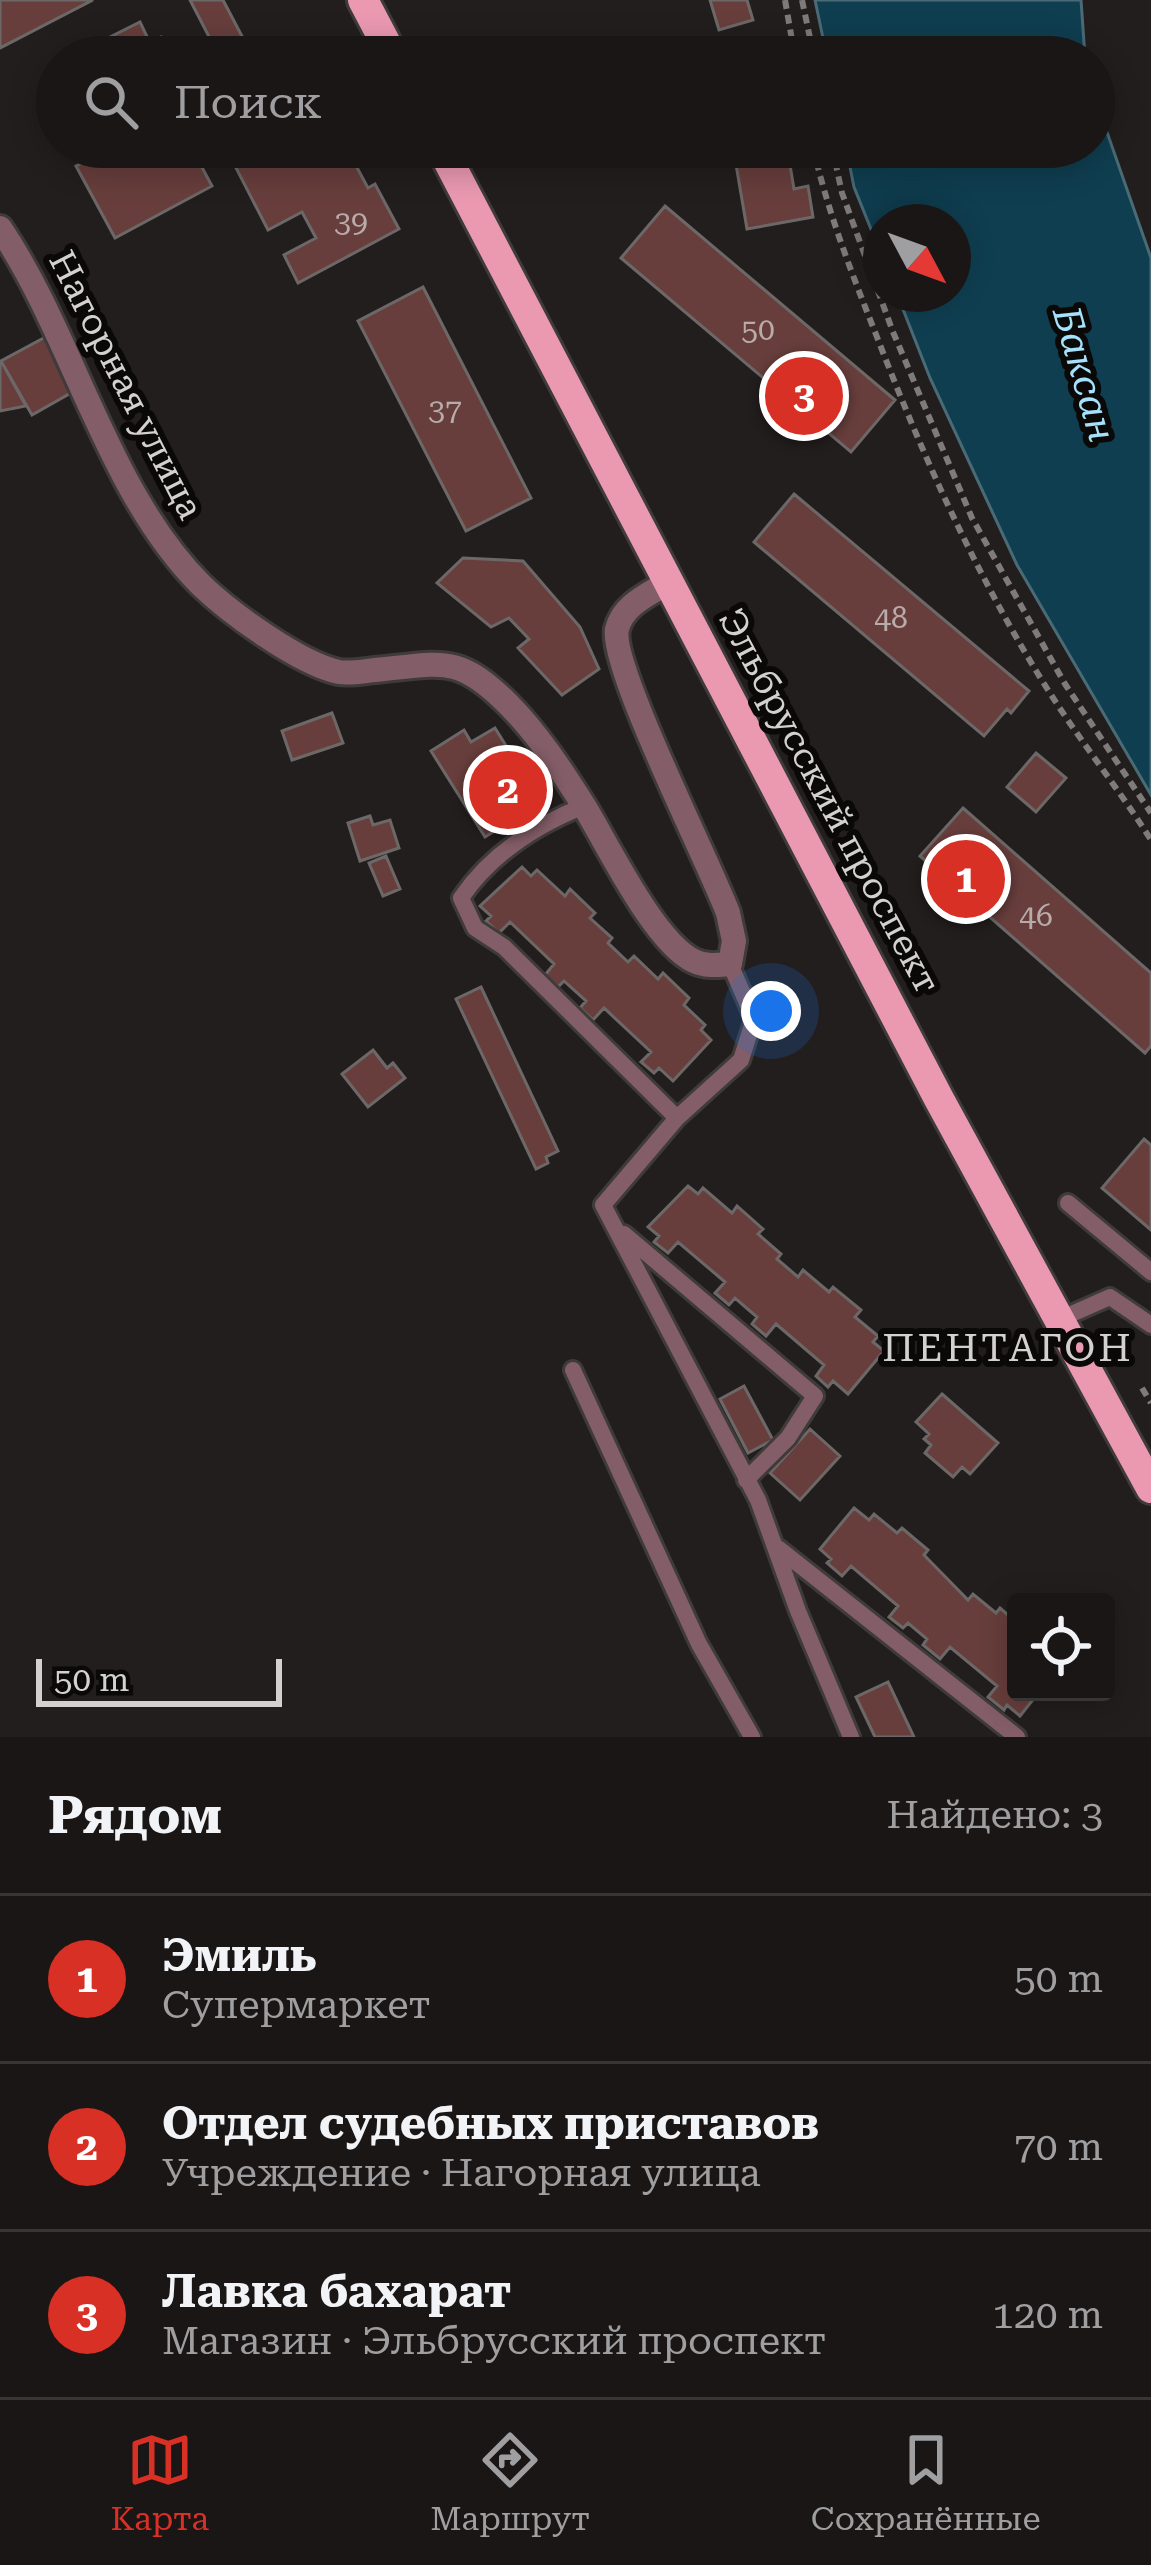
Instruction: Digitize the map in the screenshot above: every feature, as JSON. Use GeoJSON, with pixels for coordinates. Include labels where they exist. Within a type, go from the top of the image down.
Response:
{"type":"FeatureCollection","features":[{"type":"Feature","properties":{"kind":"main road"},"geometry":{"type":"LineString","coordinates":[[363,0],[383,36]]}},
{"type":"Feature","properties":{"kind":"main road","name":"Эльбрусский проспект"},"geometry":{"type":"LineString","coordinates":[[452,168],[1151,1489]]}},
{"type":"Feature","properties":{"kind":"street","name":"Нагорная улица"},"geometry":{"type":"LineString","coordinates":[[0,228],[20,257],[93,414],[134,489],[166,545],[202,586],[251,626],[332,670],[343,673],[436,664],[466,668],[509,705],[584,806],[655,923],[692,961],[730,964]]}},
{"type":"Feature","properties":{"kind":"street"},"geometry":{"type":"LineString","coordinates":[[670,581],[628,607],[618,623],[615,642],[728,913],[734,941],[730,964]]}},
{"type":"Feature","properties":{"kind":"lane"},"geometry":{"type":"LineString","coordinates":[[584,806],[550,819],[515,842],[480,870],[461,898],[475,928],[504,946],[677,1118]]}},
{"type":"Feature","properties":{"kind":"lane"},"geometry":{"type":"LineString","coordinates":[[730,964],[754,1018],[741,1060],[677,1118],[602,1205],[746,1480],[851,1737]]}},
{"type":"Feature","properties":{"kind":"lane"},"geometry":{"type":"LineString","coordinates":[[1068,1203],[1151,1272]]}},
{"type":"Feature","properties":{"kind":"lane"},"geometry":{"type":"LineString","coordinates":[[614,1225],[815,1396],[788,1438],[746,1480]]}},
{"type":"Feature","properties":{"kind":"lane"},"geometry":{"type":"LineString","coordinates":[[1058,1320],[1110,1297],[1151,1325]]}},
{"type":"Feature","properties":{"kind":"lane"},"geometry":{"type":"LineString","coordinates":[[573,1370],[699,1644],[752,1737]]}},
{"type":"Feature","properties":{"kind":"lane"},"geometry":{"type":"LineString","coordinates":[[775,1545],[1017,1737]]}},
{"type":"Feature","properties":{"kind":"path"},"geometry":{"type":"LineString","coordinates":[[785,0],[791,36]]}},
{"type":"Feature","properties":{"kind":"path"},"geometry":{"type":"LineString","coordinates":[[802,0],[810,36]]}},
{"type":"Feature","properties":{"kind":"path"},"geometry":{"type":"LineString","coordinates":[[818,168],[824,197],[906,413],[960,531],[1048,691],[1151,840]]}},
{"type":"Feature","properties":{"kind":"path"},"geometry":{"type":"LineString","coordinates":[[837,168],[893,332],[972,518],[1065,684],[1151,813]]}},
{"type":"Feature","properties":{"kind":"path"},"geometry":{"type":"LineString","coordinates":[[1142,1388],[1151,1403]]}},
{"type":"Feature","properties":{"kind":"water"},"geometry":{"type":"Polygon","coordinates":[[[815,0],[1081,0],[1084,36],[823,36],[815,0]]]}},
{"type":"Feature","properties":{"kind":"water","name":"Баксан"},"geometry":{"type":"Polygon","coordinates":[[[1115,155],[1151,258],[1151,795],[1017,565],[904,312],[971,312],[971,204],[863,204],[863,209],[850,168],[1115,168],[1115,155]]]}},
{"type":"Feature","properties":{"kind":"building"},"geometry":{"type":"Polygon","coordinates":[[[0,0],[93,0],[0,48],[0,0]]]}},
{"type":"Feature","properties":{"kind":"building"},"geometry":{"type":"Polygon","coordinates":[[[190,0],[223,0],[242,36],[209,36],[190,0]]]}},
{"type":"Feature","properties":{"kind":"building"},"geometry":{"type":"Polygon","coordinates":[[[710,0],[747,0],[753,20],[719,30],[710,0]]]}},
{"type":"Feature","properties":{"kind":"building"},"geometry":{"type":"Polygon","coordinates":[[[140,22],[147,36],[112,36],[140,22]]]}},
{"type":"Feature","properties":{"kind":"building"},"geometry":{"type":"Polygon","coordinates":[[[77,168],[202,168],[212,186],[115,238],[77,168]]]}},
{"type":"Feature","properties":{"kind":"building"},"geometry":{"type":"Polygon","coordinates":[[[236,168],[357,168],[368,188],[375,184],[399,229],[298,283],[284,255],[316,238],[302,212],[268,230],[236,168]]]}},
{"type":"Feature","properties":{"kind":"building"},"geometry":{"type":"Polygon","coordinates":[[[737,168],[790,168],[794,189],[808,186],[813,217],[747,229],[737,168]]]}},
{"type":"Feature","properties":{"kind":"building"},"geometry":{"type":"Polygon","coordinates":[[[665,206],[895,400],[851,452],[621,258],[665,206]]]}},
{"type":"Feature","properties":{"kind":"building"},"geometry":{"type":"Polygon","coordinates":[[[423,287],[531,498],[466,531],[358,321],[423,287]]]}},
{"type":"Feature","properties":{"kind":"building"},"geometry":{"type":"Polygon","coordinates":[[[51,334],[76,390],[32,415],[1,361],[51,334]]]}},
{"type":"Feature","properties":{"kind":"building"},"geometry":{"type":"Polygon","coordinates":[[[1,361],[26,406],[0,411],[1,361]]]}},
{"type":"Feature","properties":{"kind":"building"},"geometry":{"type":"Polygon","coordinates":[[[794,494],[1029,691],[1011,713],[1007,709],[984,736],[754,542],[794,494]]]}},
{"type":"Feature","properties":{"kind":"building"},"geometry":{"type":"Polygon","coordinates":[[[463,558],[523,561],[580,627],[599,669],[562,695],[518,648],[529,639],[509,618],[491,627],[437,583],[463,558]]]}},
{"type":"Feature","properties":{"kind":"building"},"geometry":{"type":"Polygon","coordinates":[[[332,713],[343,743],[292,760],[282,731],[332,713]]]}},
{"type":"Feature","properties":{"kind":"building"},"geometry":{"type":"Polygon","coordinates":[[[495,728],[541,802],[485,837],[431,751],[464,730],[471,742],[495,728]]]}},
{"type":"Feature","properties":{"kind":"building"},"geometry":{"type":"Polygon","coordinates":[[[1036,753],[1066,778],[1036,812],[1007,787],[1036,753]]]}},
{"type":"Feature","properties":{"kind":"building"},"geometry":{"type":"Polygon","coordinates":[[[963,808],[1151,973],[1151,1046],[1145,1053],[920,856],[963,808]]]}},
{"type":"Feature","properties":{"kind":"building"},"geometry":{"type":"Polygon","coordinates":[[[370,816],[373,825],[390,820],[399,848],[360,861],[348,823],[370,816]]]}},
{"type":"Feature","properties":{"kind":"building"},"geometry":{"type":"Polygon","coordinates":[[[386,856],[400,889],[383,896],[369,863],[386,856]]]}},
{"type":"Feature","properties":{"kind":"building"},"geometry":{"type":"Polygon","coordinates":[[[522,867],[531,876],[537,870],[565,896],[570,889],[595,913],[590,918],[628,962],[634,956],[658,979],[663,973],[689,998],[684,1005],[705,1025],[701,1030],[711,1040],[673,1081],[659,1068],[654,1073],[641,1062],[651,1052],[604,1008],[593,1020],[580,1008],[586,1001],[564,981],[558,987],[545,975],[554,964],[510,922],[499,933],[486,921],[491,916],[480,906],[522,867]]]}},
{"type":"Feature","properties":{"kind":"building"},"geometry":{"type":"Polygon","coordinates":[[[481,987],[558,1151],[536,1169],[456,999],[481,987]]]}},
{"type":"Feature","properties":{"kind":"building"},"geometry":{"type":"Polygon","coordinates":[[[373,1050],[387,1068],[393,1063],[405,1078],[368,1107],[342,1074],[373,1050]]]}},
{"type":"Feature","properties":{"kind":"building"},"geometry":{"type":"Polygon","coordinates":[[[1144,1139],[1151,1145],[1151,1230],[1102,1188],[1144,1139]]]}},
{"type":"Feature","properties":{"kind":"building"},"geometry":{"type":"Polygon","coordinates":[[[688,1186],[698,1194],[703,1188],[732,1213],[737,1206],[763,1229],[758,1234],[798,1277],[803,1270],[861,1310],[855,1317],[878,1336],[873,1342],[884,1351],[848,1394],[833,1381],[828,1387],[816,1376],[824,1365],[776,1324],[766,1336],[752,1324],[757,1317],[735,1298],[729,1305],[715,1293],[725,1282],[678,1242],[668,1253],[654,1242],[659,1236],[648,1227],[688,1186]]]}},
{"type":"Feature","properties":{"kind":"building"},"geometry":{"type":"Polygon","coordinates":[[[744,1386],[773,1440],[748,1453],[720,1399],[744,1386]]]}},
{"type":"Feature","properties":{"kind":"building"},"geometry":{"type":"Polygon","coordinates":[[[942,1394],[998,1443],[970,1474],[962,1467],[953,1477],[925,1453],[931,1445],[924,1439],[929,1434],[916,1422],[942,1394]]]}},
{"type":"Feature","properties":{"kind":"building"},"geometry":{"type":"Polygon","coordinates":[[[810,1429],[840,1456],[800,1500],[770,1473],[810,1429]]]}},
{"type":"Feature","properties":{"kind":"building"},"geometry":{"type":"Polygon","coordinates":[[[854,1508],[869,1520],[874,1514],[897,1533],[902,1528],[928,1550],[924,1555],[968,1600],[973,1594],[996,1613],[1000,1608],[1007,1614],[1007,1701],[1032,1701],[1020,1716],[1007,1705],[1004,1710],[988,1697],[997,1686],[950,1647],[940,1659],[908,1623],[903,1628],[889,1617],[898,1606],[851,1566],[842,1576],[820,1549],[854,1508]]]}},
{"type":"Feature","properties":{"kind":"building"},"geometry":{"type":"Polygon","coordinates":[[[888,1682],[914,1737],[875,1737],[856,1697],[888,1682]]]}},
{"type":"Feature","properties":{"kind":"place","name":"Лавка бахарат"},"geometry":{"type":"Point","coordinates":[804,396]}},
{"type":"Feature","properties":{"kind":"place","name":"Отдел судебных приставов"},"geometry":{"type":"Point","coordinates":[508,790]}},
{"type":"Feature","properties":{"kind":"place","name":"Эмиль"},"geometry":{"type":"Point","coordinates":[966,879]}},
{"type":"Feature","properties":{"kind":"district","name":"ПЕНТАГОН"},"geometry":{"type":"Point","coordinates":[1008,1348]}}]}
